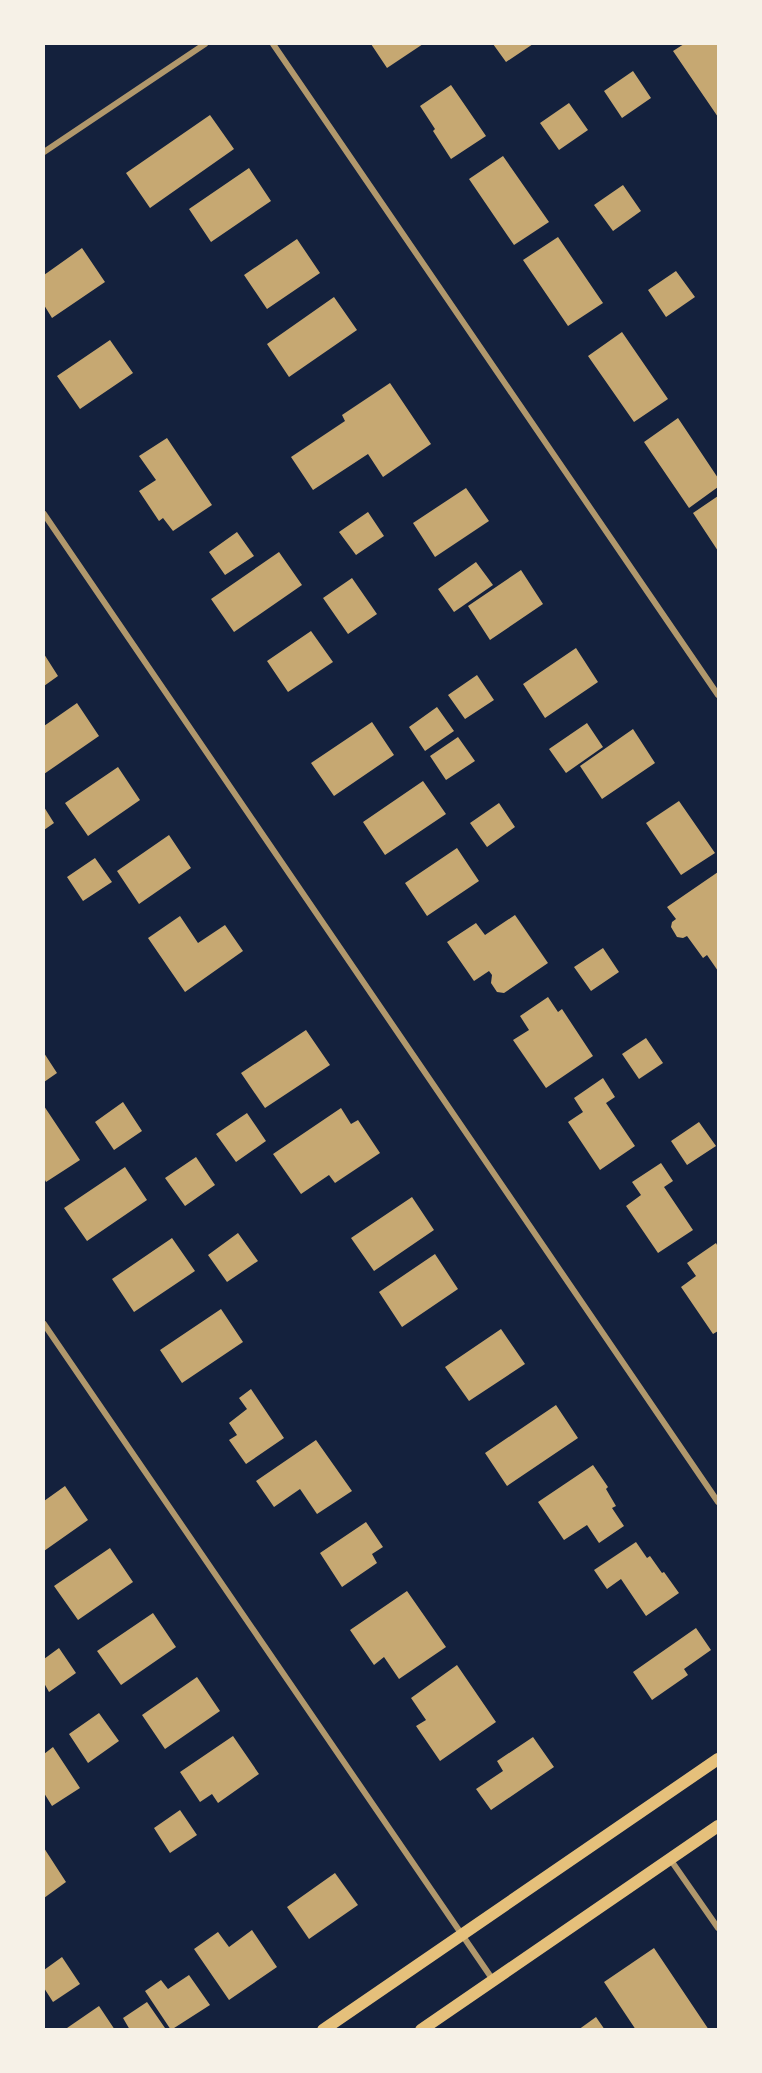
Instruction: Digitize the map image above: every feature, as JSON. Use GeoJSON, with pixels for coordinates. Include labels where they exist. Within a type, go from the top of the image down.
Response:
{"type":"FeatureCollection","features":[{"type":"Feature","properties":{"kind":"main road"},"geometry":{"type":"LineString","coordinates":[[323,2030],[718,1759]]}},
{"type":"Feature","properties":{"kind":"main road"},"geometry":{"type":"LineString","coordinates":[[421,2030],[718,1826]]}},
{"type":"Feature","properties":{"kind":"street"},"geometry":{"type":"LineString","coordinates":[[44,152],[206,44]]}},
{"type":"Feature","properties":{"kind":"street"},"geometry":{"type":"LineString","coordinates":[[273,44],[718,695]]}},
{"type":"Feature","properties":{"kind":"street"},"geometry":{"type":"LineString","coordinates":[[44,514],[718,1502]]}},
{"type":"Feature","properties":{"kind":"street"},"geometry":{"type":"LineString","coordinates":[[44,1324],[493,1980]]}},
{"type":"Feature","properties":{"kind":"street"},"geometry":{"type":"LineString","coordinates":[[670,1859],[718,1929]]}},
{"type":"Feature","properties":{"kind":"building"},"geometry":{"type":"Polygon","coordinates":[[[371,44],[423,44],[387,68],[371,44]]]}},
{"type":"Feature","properties":{"kind":"building"},"geometry":{"type":"Polygon","coordinates":[[[493,44],[533,44],[506,62],[493,44]]]}},
{"type":"Feature","properties":{"kind":"building"},"geometry":{"type":"Polygon","coordinates":[[[684,44],[718,44],[718,117],[673,51],[684,44]]]}},
{"type":"Feature","properties":{"kind":"building"},"geometry":{"type":"Polygon","coordinates":[[[633,71],[651,98],[622,118],[604,91],[633,71]]]}},
{"type":"Feature","properties":{"kind":"building"},"geometry":{"type":"Polygon","coordinates":[[[451,85],[486,136],[451,159],[420,106],[451,85]]]}},
{"type":"Feature","properties":{"kind":"building"},"geometry":{"type":"Polygon","coordinates":[[[569,103],[588,130],[559,150],[540,123],[569,103]]]}},
{"type":"Feature","properties":{"kind":"building"},"geometry":{"type":"Polygon","coordinates":[[[210,115],[234,149],[150,208],[126,173],[210,115]]]}},
{"type":"Feature","properties":{"kind":"building"},"geometry":{"type":"Polygon","coordinates":[[[503,156],[549,222],[514,245],[469,179],[503,156]]]}},
{"type":"Feature","properties":{"kind":"building"},"geometry":{"type":"Polygon","coordinates":[[[249,168],[271,201],[211,242],[189,209],[249,168]]]}},
{"type":"Feature","properties":{"kind":"building"},"geometry":{"type":"Polygon","coordinates":[[[623,185],[641,211],[613,231],[594,205],[623,185]]]}},
{"type":"Feature","properties":{"kind":"building"},"geometry":{"type":"Polygon","coordinates":[[[558,237],[603,303],[568,326],[523,260],[558,237]]]}},
{"type":"Feature","properties":{"kind":"building"},"geometry":{"type":"Polygon","coordinates":[[[297,239],[320,273],[267,309],[244,275],[297,239]]]}},
{"type":"Feature","properties":{"kind":"building"},"geometry":{"type":"Polygon","coordinates":[[[82,248],[105,282],[52,318],[44,305],[44,275],[82,248]]]}},
{"type":"Feature","properties":{"kind":"building"},"geometry":{"type":"Polygon","coordinates":[[[676,271],[695,297],[666,317],[648,290],[676,271]]]}},
{"type":"Feature","properties":{"kind":"building"},"geometry":{"type":"Polygon","coordinates":[[[334,297],[357,330],[289,377],[267,344],[334,297]]]}},
{"type":"Feature","properties":{"kind":"building"},"geometry":{"type":"Polygon","coordinates":[[[622,332],[668,399],[634,422],[588,356],[622,332]]]}},
{"type":"Feature","properties":{"kind":"building"},"geometry":{"type":"Polygon","coordinates":[[[110,340],[133,373],[80,409],[57,376],[110,340]]]}},
{"type":"Feature","properties":{"kind":"building"},"geometry":{"type":"Polygon","coordinates":[[[390,383],[431,444],[383,477],[368,454],[313,490],[291,457],[345,421],[342,415],[390,383]]]}},
{"type":"Feature","properties":{"kind":"building"},"geometry":{"type":"Polygon","coordinates":[[[678,418],[718,478],[718,487],[689,508],[644,442],[678,418]]]}},
{"type":"Feature","properties":{"kind":"building"},"geometry":{"type":"Polygon","coordinates":[[[167,438],[212,505],[173,531],[163,518],[159,521],[139,491],[156,480],[139,456],[167,438]]]}},
{"type":"Feature","properties":{"kind":"building"},"geometry":{"type":"Polygon","coordinates":[[[466,488],[489,521],[435,557],[413,523],[466,488]]]}},
{"type":"Feature","properties":{"kind":"building"},"geometry":{"type":"Polygon","coordinates":[[[718,496],[718,551],[693,513],[718,496]]]}},
{"type":"Feature","properties":{"kind":"building"},"geometry":{"type":"Polygon","coordinates":[[[368,512],[384,536],[356,555],[339,532],[368,512]]]}},
{"type":"Feature","properties":{"kind":"building"},"geometry":{"type":"Polygon","coordinates":[[[237,532],[254,556],[225,575],[209,552],[237,532]]]}},
{"type":"Feature","properties":{"kind":"building"},"geometry":{"type":"Polygon","coordinates":[[[279,552],[302,585],[234,632],[211,599],[279,552]]]}},
{"type":"Feature","properties":{"kind":"building"},"geometry":{"type":"Polygon","coordinates":[[[476,562],[493,585],[454,612],[438,589],[476,562]]]}},
{"type":"Feature","properties":{"kind":"building"},"geometry":{"type":"Polygon","coordinates":[[[521,570],[543,604],[490,640],[468,606],[521,570]]]}},
{"type":"Feature","properties":{"kind":"building"},"geometry":{"type":"Polygon","coordinates":[[[352,578],[377,614],[348,634],[323,598],[352,578]]]}},
{"type":"Feature","properties":{"kind":"building"},"geometry":{"type":"Polygon","coordinates":[[[311,631],[333,662],[288,692],[267,661],[311,631]]]}},
{"type":"Feature","properties":{"kind":"building"},"geometry":{"type":"Polygon","coordinates":[[[576,648],[598,682],[545,718],[523,684],[576,648]]]}},
{"type":"Feature","properties":{"kind":"building"},"geometry":{"type":"Polygon","coordinates":[[[44,654],[58,676],[44,686],[44,654]]]}},
{"type":"Feature","properties":{"kind":"building"},"geometry":{"type":"Polygon","coordinates":[[[477,675],[494,700],[465,719],[448,695],[477,675]]]}},
{"type":"Feature","properties":{"kind":"building"},"geometry":{"type":"Polygon","coordinates":[[[77,703],[99,736],[44,774],[44,726],[77,703]]]}},
{"type":"Feature","properties":{"kind":"building"},"geometry":{"type":"Polygon","coordinates":[[[437,707],[454,731],[425,751],[409,727],[437,707]]]}},
{"type":"Feature","properties":{"kind":"building"},"geometry":{"type":"Polygon","coordinates":[[[372,722],[394,755],[334,796],[311,763],[372,722]]]}},
{"type":"Feature","properties":{"kind":"building"},"geometry":{"type":"Polygon","coordinates":[[[587,723],[603,747],[566,773],[549,749],[587,723]]]}},
{"type":"Feature","properties":{"kind":"building"},"geometry":{"type":"Polygon","coordinates":[[[633,729],[655,763],[602,799],[580,766],[633,729]]]}},
{"type":"Feature","properties":{"kind":"building"},"geometry":{"type":"Polygon","coordinates":[[[458,737],[475,761],[446,780],[430,756],[458,737]]]}},
{"type":"Feature","properties":{"kind":"building"},"geometry":{"type":"Polygon","coordinates":[[[118,767],[140,800],[88,836],[65,803],[118,767]]]}},
{"type":"Feature","properties":{"kind":"building"},"geometry":{"type":"Polygon","coordinates":[[[423,781],[446,814],[385,855],[363,822],[423,781]]]}},
{"type":"Feature","properties":{"kind":"building"},"geometry":{"type":"Polygon","coordinates":[[[679,801],[715,853],[681,875],[646,823],[679,801]]]}},
{"type":"Feature","properties":{"kind":"building"},"geometry":{"type":"Polygon","coordinates":[[[499,803],[515,827],[487,847],[470,823],[499,803]]]}},
{"type":"Feature","properties":{"kind":"building"},"geometry":{"type":"Polygon","coordinates":[[[44,807],[54,823],[44,830],[44,807]]]}},
{"type":"Feature","properties":{"kind":"building"},"geometry":{"type":"Polygon","coordinates":[[[169,835],[191,868],[139,904],[117,871],[169,835]]]}},
{"type":"Feature","properties":{"kind":"building"},"geometry":{"type":"Polygon","coordinates":[[[457,848],[479,881],[427,916],[405,883],[457,848]]]}},
{"type":"Feature","properties":{"kind":"building"},"geometry":{"type":"Polygon","coordinates":[[[95,858],[112,882],[83,901],[67,877],[95,858]]]}},
{"type":"Feature","properties":{"kind":"building"},"geometry":{"type":"Polygon","coordinates":[[[718,872],[718,971],[707,955],[703,958],[687,936],[677,937],[671,927],[672,922],[676,919],[667,907],[718,872]]]}},
{"type":"Feature","properties":{"kind":"building"},"geometry":{"type":"Polygon","coordinates":[[[515,915],[548,963],[504,993],[497,992],[491,983],[492,975],[489,971],[474,981],[447,942],[476,923],[485,935],[515,915]]]}},
{"type":"Feature","properties":{"kind":"building"},"geometry":{"type":"Polygon","coordinates":[[[180,916],[198,943],[225,925],[243,951],[185,992],[148,938],[180,916]]]}},
{"type":"Feature","properties":{"kind":"building"},"geometry":{"type":"Polygon","coordinates":[[[603,948],[619,972],[591,991],[574,967],[603,948]]]}},
{"type":"Feature","properties":{"kind":"building"},"geometry":{"type":"Polygon","coordinates":[[[548,997],[558,1012],[562,1009],[593,1056],[546,1088],[513,1040],[529,1030],[520,1016],[548,997]]]}},
{"type":"Feature","properties":{"kind":"building"},"geometry":{"type":"Polygon","coordinates":[[[306,1030],[330,1065],[265,1108],[241,1073],[306,1030]]]}},
{"type":"Feature","properties":{"kind":"building"},"geometry":{"type":"Polygon","coordinates":[[[646,1038],[663,1063],[639,1079],[622,1054],[646,1038]]]}},
{"type":"Feature","properties":{"kind":"building"},"geometry":{"type":"Polygon","coordinates":[[[44,1053],[57,1073],[44,1082],[44,1053]]]}},
{"type":"Feature","properties":{"kind":"building"},"geometry":{"type":"Polygon","coordinates":[[[603,1078],[615,1097],[606,1103],[635,1146],[600,1170],[568,1122],[583,1112],[574,1098],[603,1078]]]}},
{"type":"Feature","properties":{"kind":"building"},"geometry":{"type":"Polygon","coordinates":[[[123,1102],[142,1131],[114,1150],[95,1122],[123,1102]]]}},
{"type":"Feature","properties":{"kind":"building"},"geometry":{"type":"Polygon","coordinates":[[[44,1106],[80,1160],[46,1182],[44,1178],[44,1106]]]}},
{"type":"Feature","properties":{"kind":"building"},"geometry":{"type":"Polygon","coordinates":[[[341,1108],[351,1124],[358,1120],[380,1153],[335,1183],[329,1175],[301,1194],[273,1154],[341,1108]]]}},
{"type":"Feature","properties":{"kind":"building"},"geometry":{"type":"Polygon","coordinates":[[[247,1113],[266,1141],[236,1162],[216,1134],[247,1113]]]}},
{"type":"Feature","properties":{"kind":"building"},"geometry":{"type":"Polygon","coordinates":[[[699,1122],[716,1146],[687,1165],[671,1141],[699,1122]]]}},
{"type":"Feature","properties":{"kind":"building"},"geometry":{"type":"Polygon","coordinates":[[[196,1157],[215,1185],[185,1206],[165,1178],[196,1157]]]}},
{"type":"Feature","properties":{"kind":"building"},"geometry":{"type":"Polygon","coordinates":[[[661,1163],[673,1181],[664,1187],[693,1230],[658,1253],[626,1206],[641,1195],[632,1182],[661,1163]]]}},
{"type":"Feature","properties":{"kind":"building"},"geometry":{"type":"Polygon","coordinates":[[[125,1167],[147,1200],[87,1241],[64,1208],[125,1167]]]}},
{"type":"Feature","properties":{"kind":"building"},"geometry":{"type":"Polygon","coordinates":[[[412,1197],[434,1230],[374,1271],[351,1238],[412,1197]]]}},
{"type":"Feature","properties":{"kind":"building"},"geometry":{"type":"Polygon","coordinates":[[[238,1233],[258,1261],[227,1282],[208,1255],[238,1233]]]}},
{"type":"Feature","properties":{"kind":"building"},"geometry":{"type":"Polygon","coordinates":[[[172,1238],[195,1271],[134,1312],[112,1279],[172,1238]]]}},
{"type":"Feature","properties":{"kind":"building"},"geometry":{"type":"Polygon","coordinates":[[[716,1243],[718,1247],[718,1331],[713,1334],[681,1287],[696,1276],[687,1263],[716,1243]]]}},
{"type":"Feature","properties":{"kind":"building"},"geometry":{"type":"Polygon","coordinates":[[[435,1254],[458,1289],[402,1327],[379,1292],[435,1254]]]}},
{"type":"Feature","properties":{"kind":"building"},"geometry":{"type":"Polygon","coordinates":[[[221,1309],[243,1342],[182,1383],[160,1350],[221,1309]]]}},
{"type":"Feature","properties":{"kind":"building"},"geometry":{"type":"Polygon","coordinates":[[[501,1329],[525,1364],[469,1401],[445,1367],[501,1329]]]}},
{"type":"Feature","properties":{"kind":"building"},"geometry":{"type":"Polygon","coordinates":[[[251,1389],[284,1438],[246,1464],[229,1440],[237,1435],[229,1423],[247,1409],[239,1398],[251,1389]]]}},
{"type":"Feature","properties":{"kind":"building"},"geometry":{"type":"Polygon","coordinates":[[[556,1405],[578,1438],[507,1486],[485,1453],[556,1405]]]}},
{"type":"Feature","properties":{"kind":"building"},"geometry":{"type":"Polygon","coordinates":[[[316,1440],[352,1491],[317,1514],[300,1489],[274,1507],[256,1481],[316,1440]]]}},
{"type":"Feature","properties":{"kind":"building"},"geometry":{"type":"Polygon","coordinates":[[[593,1465],[608,1487],[606,1489],[616,1506],[612,1508],[624,1526],[599,1543],[587,1525],[564,1540],[538,1502],[593,1465]]]}},
{"type":"Feature","properties":{"kind":"building"},"geometry":{"type":"Polygon","coordinates":[[[65,1486],[88,1520],[44,1551],[44,1501],[65,1486]]]}},
{"type":"Feature","properties":{"kind":"building"},"geometry":{"type":"Polygon","coordinates":[[[366,1522],[383,1547],[372,1554],[377,1563],[342,1587],[320,1553],[366,1522]]]}},
{"type":"Feature","properties":{"kind":"building"},"geometry":{"type":"Polygon","coordinates":[[[636,1542],[647,1558],[650,1556],[662,1573],[664,1572],[679,1593],[646,1616],[621,1579],[607,1589],[594,1570],[636,1542]]]}},
{"type":"Feature","properties":{"kind":"building"},"geometry":{"type":"Polygon","coordinates":[[[110,1548],[133,1582],[78,1620],[54,1586],[110,1548]]]}},
{"type":"Feature","properties":{"kind":"building"},"geometry":{"type":"Polygon","coordinates":[[[407,1591],[446,1647],[399,1679],[384,1657],[374,1665],[350,1630],[407,1591]]]}},
{"type":"Feature","properties":{"kind":"building"},"geometry":{"type":"Polygon","coordinates":[[[153,1613],[176,1647],[121,1685],[97,1651],[153,1613]]]}},
{"type":"Feature","properties":{"kind":"building"},"geometry":{"type":"Polygon","coordinates":[[[696,1628],[711,1650],[684,1669],[688,1675],[652,1700],[633,1672],[696,1628]]]}},
{"type":"Feature","properties":{"kind":"building"},"geometry":{"type":"Polygon","coordinates":[[[59,1648],[76,1673],[49,1692],[44,1683],[44,1659],[59,1648]]]}},
{"type":"Feature","properties":{"kind":"building"},"geometry":{"type":"Polygon","coordinates":[[[457,1665],[496,1722],[440,1761],[416,1726],[426,1720],[411,1698],[457,1665]]]}},
{"type":"Feature","properties":{"kind":"building"},"geometry":{"type":"Polygon","coordinates":[[[197,1677],[220,1711],[165,1749],[142,1715],[197,1677]]]}},
{"type":"Feature","properties":{"kind":"building"},"geometry":{"type":"Polygon","coordinates":[[[99,1713],[119,1741],[88,1763],[69,1734],[99,1713]]]}},
{"type":"Feature","properties":{"kind":"building"},"geometry":{"type":"Polygon","coordinates":[[[233,1736],[259,1774],[218,1803],[212,1794],[200,1802],[180,1772],[233,1736]]]}},
{"type":"Feature","properties":{"kind":"building"},"geometry":{"type":"Polygon","coordinates":[[[533,1737],[554,1767],[491,1810],[476,1789],[503,1771],[497,1761],[533,1737]]]}},
{"type":"Feature","properties":{"kind":"building"},"geometry":{"type":"Polygon","coordinates":[[[53,1747],[80,1788],[52,1806],[44,1793],[44,1754],[53,1747]]]}},
{"type":"Feature","properties":{"kind":"building"},"geometry":{"type":"Polygon","coordinates":[[[180,1810],[197,1835],[170,1853],[154,1828],[180,1810]]]}},
{"type":"Feature","properties":{"kind":"building"},"geometry":{"type":"Polygon","coordinates":[[[44,1848],[66,1882],[44,1898],[44,1848]]]}},
{"type":"Feature","properties":{"kind":"building"},"geometry":{"type":"Polygon","coordinates":[[[335,1873],[358,1905],[309,1939],[287,1907],[335,1873]]]}},
{"type":"Feature","properties":{"kind":"building"},"geometry":{"type":"Polygon","coordinates":[[[252,1930],[277,1967],[229,2000],[194,1949],[218,1932],[229,1947],[252,1930]]]}},
{"type":"Feature","properties":{"kind":"building"},"geometry":{"type":"Polygon","coordinates":[[[654,1948],[709,2030],[636,2030],[604,1982],[654,1948]]]}},
{"type":"Feature","properties":{"kind":"building"},"geometry":{"type":"Polygon","coordinates":[[[62,1957],[80,1984],[53,2002],[44,1988],[44,1970],[62,1957]]]}},
{"type":"Feature","properties":{"kind":"building"},"geometry":{"type":"Polygon","coordinates":[[[189,1975],[210,2005],[171,2030],[145,1991],[161,1980],[168,1989],[189,1975]]]}},
{"type":"Feature","properties":{"kind":"building"},"geometry":{"type":"Polygon","coordinates":[[[147,2002],[165,2028],[163,2030],[130,2030],[123,2018],[147,2002]]]}},
{"type":"Feature","properties":{"kind":"building"},"geometry":{"type":"Polygon","coordinates":[[[99,2006],[115,2030],[69,2030],[67,2028],[99,2006]]]}},
{"type":"Feature","properties":{"kind":"building"},"geometry":{"type":"Polygon","coordinates":[[[596,2017],[605,2030],[578,2030],[596,2017]]]}}]}
